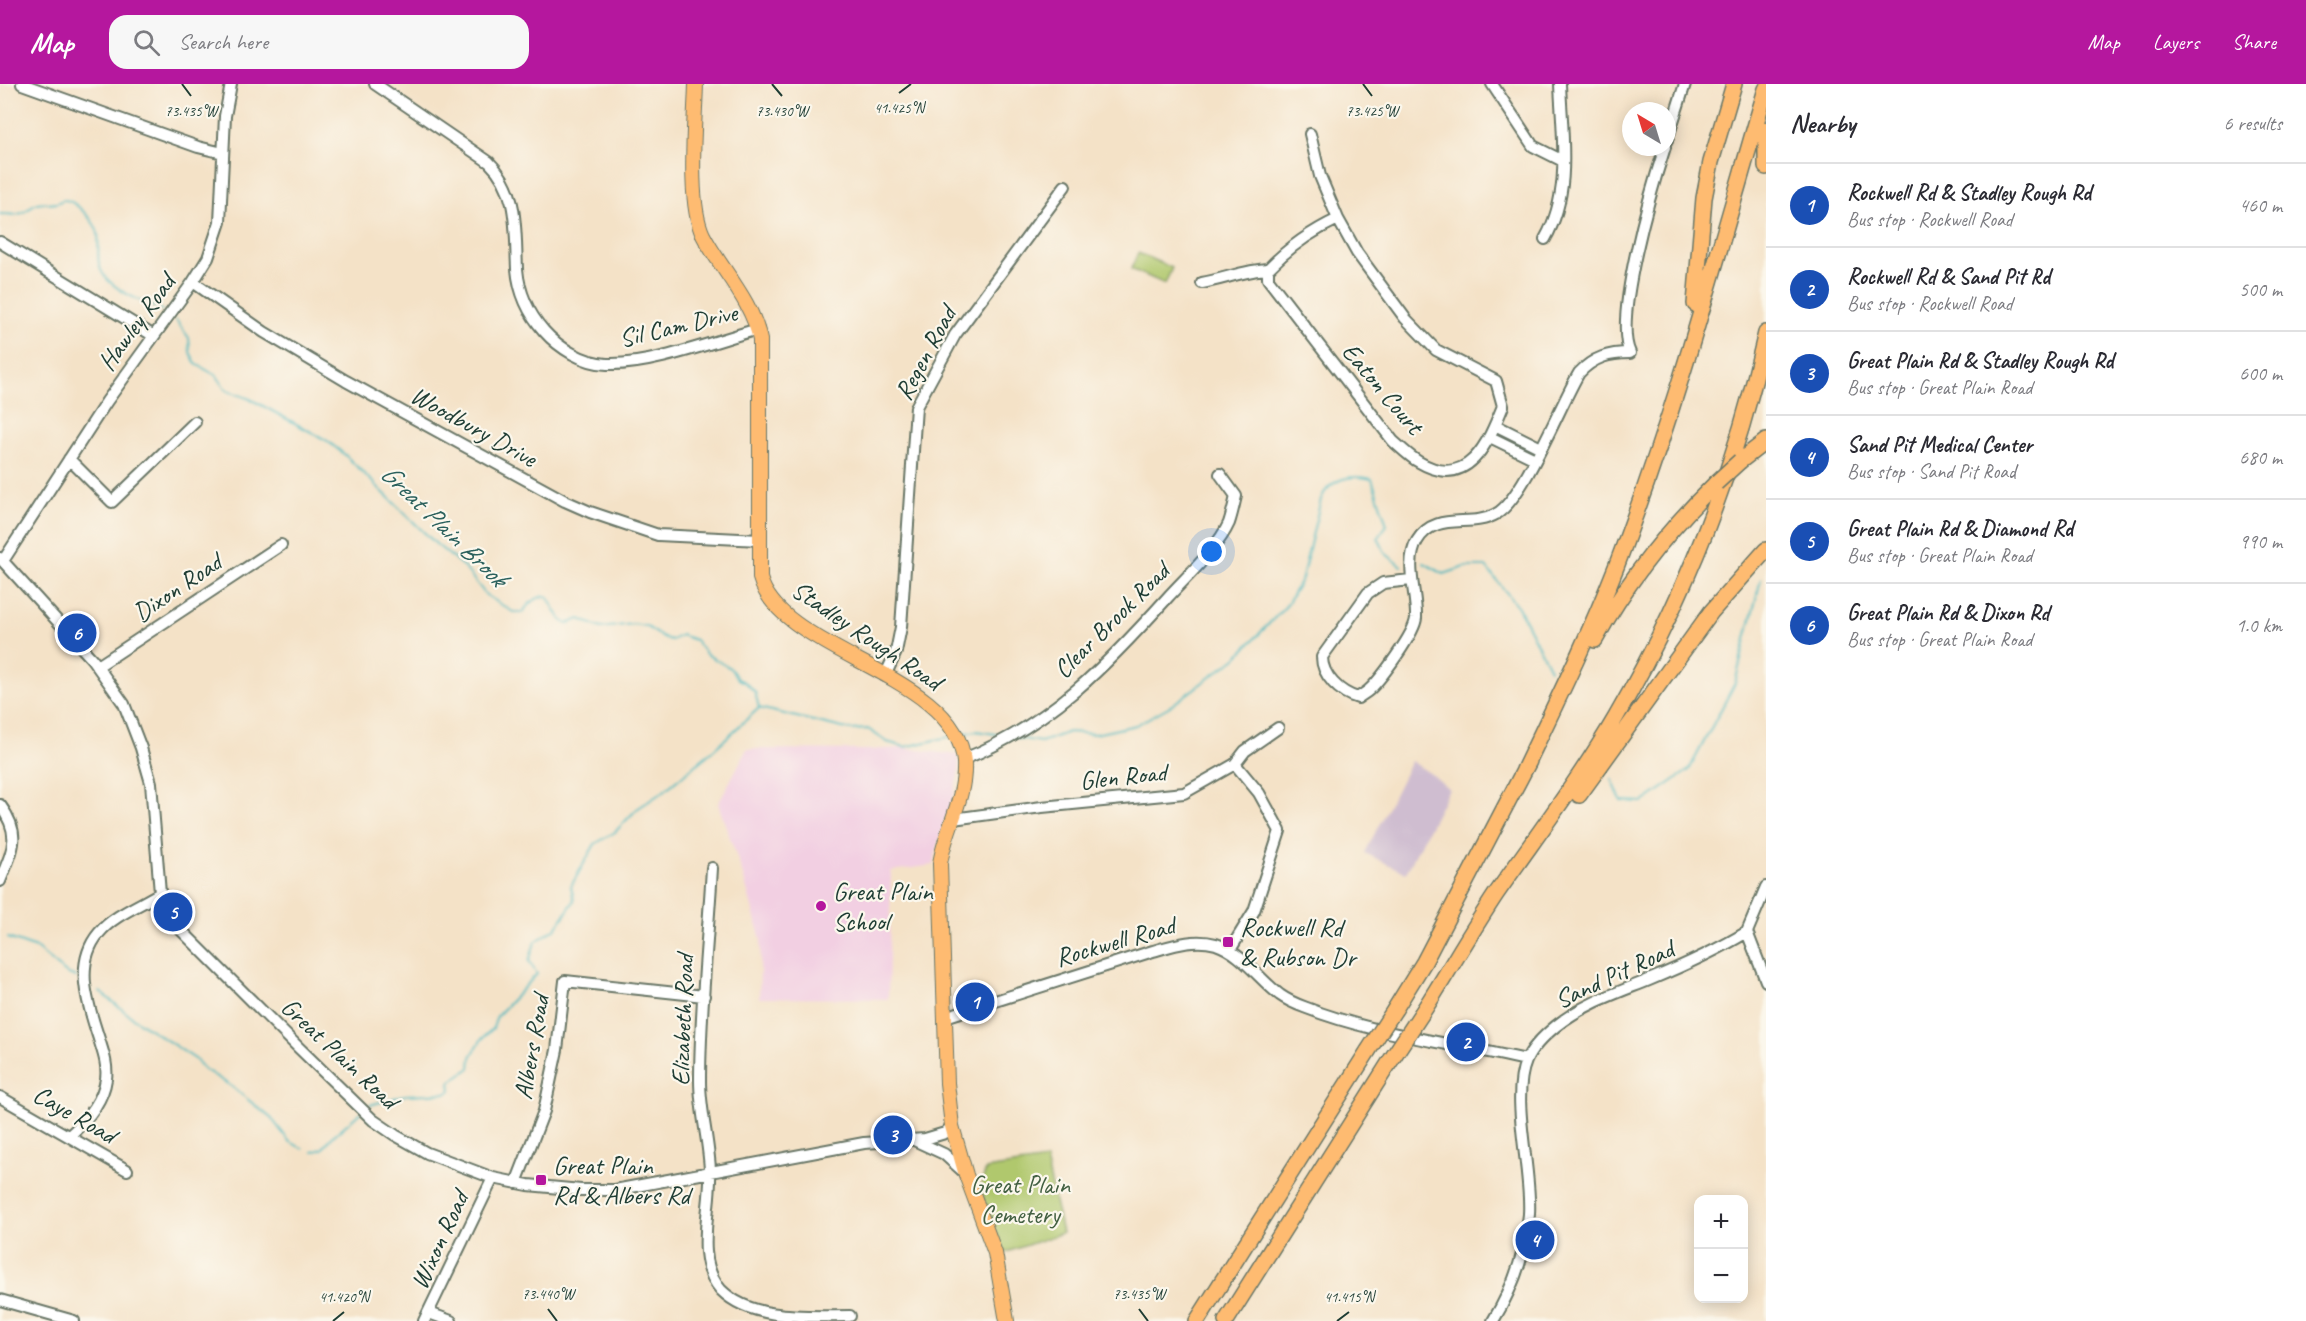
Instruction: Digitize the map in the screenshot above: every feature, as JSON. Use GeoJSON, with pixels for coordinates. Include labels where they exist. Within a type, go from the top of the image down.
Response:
{"type":"FeatureCollection","features":[{"type":"Feature","properties":{"kind":"highway"},"geometry":{"type":"LineString","coordinates":[[1662,439],[1695,304],[1701,217],[1707,180],[1734,84]]}},
{"type":"Feature","properties":{"kind":"highway"},"geometry":{"type":"LineString","coordinates":[[1524,770],[1605,593],[1662,439],[1766,89]]}},
{"type":"Feature","properties":{"kind":"highway"},"geometry":{"type":"LineString","coordinates":[[1766,130],[1766,167]]}},
{"type":"Feature","properties":{"kind":"highway"},"geometry":{"type":"LineString","coordinates":[[1226,1321],[1491,901],[1585,767],[1642,670],[1689,571],[1710,520],[1744,417],[1766,333]]}},
{"type":"Feature","properties":{"kind":"highway"},"geometry":{"type":"LineString","coordinates":[[1197,1321],[1428,954],[1524,770],[1624,590],[1674,526],[1716,483],[1766,441]]}},
{"type":"Feature","properties":{"kind":"highway"},"geometry":{"type":"LineString","coordinates":[[1423,1011],[1711,612],[1766,550]]}},
{"type":"Feature","properties":{"kind":"main road","name":"Stadley Rough Road"},"geometry":{"type":"LineString","coordinates":[[696,84],[695,211],[704,235],[749,308],[758,329],[761,354],[760,578],[763,590],[773,603],[802,627],[885,676],[935,710],[955,735],[964,759],[964,784],[940,864],[947,1083],[952,1126]]}},
{"type":"Feature","properties":{"kind":"main road","name":"Great Plain Road"},"geometry":{"type":"LineString","coordinates":[[952,1126],[966,1175],[995,1253],[1007,1321]]}},
{"type":"Feature","properties":{"kind":"street"},"geometry":{"type":"LineString","coordinates":[[22,84],[198,147],[223,153]]}},
{"type":"Feature","properties":{"kind":"street","name":"Hawley Road"},"geometry":{"type":"LineString","coordinates":[[2,559],[106,401],[208,258],[216,238],[222,202],[225,116],[231,84]]}},
{"type":"Feature","properties":{"kind":"street","name":"Sil Cam Drive"},"geometry":{"type":"LineString","coordinates":[[375,84],[489,162],[499,172],[513,200],[517,272],[521,292],[534,319],[553,341],[576,356],[606,364],[643,362],[758,329]]}},
{"type":"Feature","properties":{"kind":"street"},"geometry":{"type":"LineString","coordinates":[[1492,84],[1533,146],[1563,161]]}},
{"type":"Feature","properties":{"kind":"street"},"geometry":{"type":"LineString","coordinates":[[1545,239],[1559,209],[1563,187],[1560,84]]}},
{"type":"Feature","properties":{"kind":"street"},"geometry":{"type":"LineString","coordinates":[[1676,112],[1685,84]]}},
{"type":"Feature","properties":{"kind":"street","name":"Eaton Court"},"geometry":{"type":"LineString","coordinates":[[1268,269],[1268,279],[1393,441],[1418,462],[1437,470],[1457,470],[1477,458],[1496,425],[1503,406],[1496,381],[1436,350],[1405,318],[1357,253],[1338,219],[1320,176],[1310,134]]}},
{"type":"Feature","properties":{"kind":"street"},"geometry":{"type":"LineString","coordinates":[[1412,580],[1383,583],[1368,593],[1322,657],[1322,666],[1328,676],[1347,695],[1358,698],[1369,691],[1412,633],[1416,618],[1412,558],[1417,541],[1426,530],[1439,523],[1482,520],[1497,514],[1508,506],[1579,373],[1595,359],[1606,355],[1630,353],[1626,346],[1624,330],[1629,293],[1646,211],[1662,156]]}},
{"type":"Feature","properties":{"kind":"street","name":"Regen Road"},"geometry":{"type":"LineString","coordinates":[[885,676],[896,652],[901,627],[916,407],[955,335],[1065,186]]}},
{"type":"Feature","properties":{"kind":"street"},"geometry":{"type":"LineString","coordinates":[[1202,283],[1253,270],[1268,269],[1288,249],[1313,231],[1338,219]]}},
{"type":"Feature","properties":{"kind":"street"},"geometry":{"type":"LineString","coordinates":[[0,242],[154,336]]}},
{"type":"Feature","properties":{"kind":"street","name":"Woodbury Drive"},"geometry":{"type":"LineString","coordinates":[[193,282],[264,332],[346,381],[565,501],[658,535],[760,540]]}},
{"type":"Feature","properties":{"kind":"street"},"geometry":{"type":"LineString","coordinates":[[69,459],[112,502],[195,423]]}},
{"type":"Feature","properties":{"kind":"street"},"geometry":{"type":"LineString","coordinates":[[1496,425],[1541,448]]}},
{"type":"Feature","properties":{"kind":"street"},"geometry":{"type":"LineString","coordinates":[[1490,437],[1535,459]]}},
{"type":"Feature","properties":{"kind":"street","name":"Clear Brook Road"},"geometry":{"type":"LineString","coordinates":[[964,759],[1012,737],[1048,714],[1116,655],[1213,546],[1228,524],[1236,496],[1220,474]]}},
{"type":"Feature","properties":{"kind":"street","name":"Dixon Road"},"geometry":{"type":"LineString","coordinates":[[98,666],[281,545]]}},
{"type":"Feature","properties":{"kind":"street","name":"Great Plain Road"},"geometry":{"type":"LineString","coordinates":[[2,559],[98,666],[132,720],[147,766],[155,809],[160,893],[166,910],[177,926],[300,1049],[374,1120],[395,1135],[427,1153],[493,1178],[600,1191],[710,1173],[864,1143],[925,1139],[945,1132],[952,1126]]}},
{"type":"Feature","properties":{"kind":"street","name":"Glen Road"},"geometry":{"type":"LineString","coordinates":[[953,819],[1042,807],[1184,793],[1235,764],[1245,751],[1278,728]]}},
{"type":"Feature","properties":{"kind":"street"},"geometry":{"type":"LineString","coordinates":[[1230,950],[1254,911],[1280,831],[1259,792],[1235,764]]}},
{"type":"Feature","properties":{"kind":"street"},"geometry":{"type":"LineString","coordinates":[[0,805],[9,817],[14,830],[14,848],[0,881]]}},
{"type":"Feature","properties":{"kind":"street","name":"Elizabeth Road"},"geometry":{"type":"LineString","coordinates":[[712,868],[700,1083],[710,1173],[706,1254],[713,1277],[720,1289],[740,1306],[766,1315],[850,1316]]}},
{"type":"Feature","properties":{"kind":"street"},"geometry":{"type":"LineString","coordinates":[[1766,887],[1747,932],[1766,981]]}},
{"type":"Feature","properties":{"kind":"street"},"geometry":{"type":"LineString","coordinates":[[69,1136],[82,1125],[99,1097],[106,1080],[106,1062],[86,995],[84,970],[89,949],[107,925],[160,893]]}},
{"type":"Feature","properties":{"kind":"street","name":"Sand Pit Road"},"geometry":{"type":"LineString","coordinates":[[1493,1321],[1514,1282],[1529,1215],[1529,1183],[1520,1086],[1526,1060],[1545,1035],[1571,1014],[1683,966],[1747,932]]}},
{"type":"Feature","properties":{"kind":"street","name":"Rockwell Road"},"geometry":{"type":"LineString","coordinates":[[945,1017],[1187,942],[1213,943],[1230,950],[1281,996],[1304,1007],[1330,1016],[1419,1038],[1526,1060]]}},
{"type":"Feature","properties":{"kind":"street","name":"Albers Road"},"geometry":{"type":"LineString","coordinates":[[516,1182],[544,1111],[557,1050],[565,981],[704,996]]}},
{"type":"Feature","properties":{"kind":"street","name":"Caye Road"},"geometry":{"type":"LineString","coordinates":[[0,1097],[127,1170]]}},
{"type":"Feature","properties":{"kind":"street","name":"Great Plain Road"},"geometry":{"type":"LineString","coordinates":[[913,1140],[944,1154],[966,1175]]}},
{"type":"Feature","properties":{"kind":"street","name":"Wixon Road"},"geometry":{"type":"LineString","coordinates":[[427,1317],[493,1178]]}},
{"type":"Feature","properties":{"kind":"street"},"geometry":{"type":"LineString","coordinates":[[0,1300],[74,1321]]}},
{"type":"Feature","properties":{"kind":"street"},"geometry":{"type":"LineString","coordinates":[[427,1317],[451,1321]]}},
{"type":"Feature","properties":{"kind":"shaded area","name":"Great Plain School"},"geometry":{"type":"Polygon","coordinates":[[[903,748],[958,755],[959,769],[952,802],[937,846],[934,865],[891,871],[888,999],[759,998],[761,940],[742,872],[718,804],[747,749],[903,748]]]}},
{"type":"Feature","properties":{"kind":"shaded area"},"geometry":{"type":"Polygon","coordinates":[[[1411,761],[1449,789],[1406,873],[1365,853],[1411,761]]]}},
{"type":"Feature","properties":{"kind":"green space"},"geometry":{"type":"Polygon","coordinates":[[[1138,253],[1172,268],[1165,284],[1131,269],[1138,253]]]}},
{"type":"Feature","properties":{"kind":"green space","name":"Great Plain Cemetery"},"geometry":{"type":"Polygon","coordinates":[[[1046,1160],[1062,1233],[1004,1253],[980,1189],[986,1169],[1046,1160]]]}},
{"type":"Feature","properties":{"kind":"waterway","name":"Great Plain Brook"},"geometry":{"type":"LineString","coordinates":[[0,214],[20,214],[34,204],[40,203],[58,203],[64,200],[74,203],[85,213],[97,230],[99,262],[106,278],[125,293],[162,310]]}},
{"type":"Feature","properties":{"kind":"waterway","name":"Great Plain Brook"},"geometry":{"type":"LineString","coordinates":[[176,320],[189,338],[190,352],[196,364],[217,376],[226,390],[250,399],[326,440],[344,454],[436,544],[464,567],[486,595],[513,612],[523,612],[533,601],[547,596],[561,620],[567,624],[580,619],[601,628],[633,624],[646,626],[663,638],[672,640],[681,635],[695,640],[706,654],[730,668],[738,679],[755,692],[759,708]]}},
{"type":"Feature","properties":{"kind":"waterway"},"geometry":{"type":"LineString","coordinates":[[1017,738],[1041,742],[1069,732],[1095,734],[1136,725],[1172,705],[1236,658],[1286,606],[1302,578],[1321,499],[1330,486],[1342,479],[1356,477],[1372,479],[1387,525],[1378,537],[1385,553],[1401,566]]}},
{"type":"Feature","properties":{"kind":"waterway"},"geometry":{"type":"LineString","coordinates":[[1424,563],[1444,574],[1465,567],[1486,567],[1518,607],[1550,669]]}},
{"type":"Feature","properties":{"kind":"waterway"},"geometry":{"type":"LineString","coordinates":[[1612,779],[1621,801],[1643,802],[1689,770],[1735,683],[1761,579]]}},
{"type":"Feature","properties":{"kind":"waterway"},"geometry":{"type":"LineString","coordinates":[[370,1105],[405,1095],[447,1093],[451,1090],[450,1082],[470,1068],[471,1057],[481,1040],[493,1028],[497,1016],[537,974],[529,961],[535,942],[556,928],[574,901],[571,886],[595,844],[615,832],[637,809],[664,791],[759,708],[851,730],[868,729],[887,742],[905,747],[949,737]]}},
{"type":"Feature","properties":{"kind":"waterway"},"geometry":{"type":"LineString","coordinates":[[961,734],[976,731],[1002,735]]}},
{"type":"Feature","properties":{"kind":"waterway"},"geometry":{"type":"LineString","coordinates":[[8,938],[36,948],[66,973],[76,977]]}},
{"type":"Feature","properties":{"kind":"waterway"},"geometry":{"type":"LineString","coordinates":[[100,992],[133,1018],[195,1059],[204,1069],[231,1086],[272,1119],[289,1141],[303,1149]]}},
{"type":"Feature","properties":{"kind":"waterway"},"geometry":{"type":"LineString","coordinates":[[313,1152],[322,1149],[333,1136],[360,1113]]}},
{"type":"Feature","properties":{"kind":"place","name":"Great Plain Rd & Dixon Rd"},"geometry":{"type":"Point","coordinates":[77,633]}},
{"type":"Feature","properties":{"kind":"place","name":"Great Plain School"},"geometry":{"type":"Point","coordinates":[821,906]}},
{"type":"Feature","properties":{"kind":"place","name":"Great Plain Rd & Diamond Rd"},"geometry":{"type":"Point","coordinates":[173,912]}},
{"type":"Feature","properties":{"kind":"place","name":"Rockwell Rd & Rubson Dr"},"geometry":{"type":"Point","coordinates":[1228,942]}},
{"type":"Feature","properties":{"kind":"place","name":"Rockwell Rd & Stadley Rough Rd"},"geometry":{"type":"Point","coordinates":[975,1002]}},
{"type":"Feature","properties":{"kind":"place","name":"Rockwell Rd & Sand Pit Rd"},"geometry":{"type":"Point","coordinates":[1466,1042]}},
{"type":"Feature","properties":{"kind":"place","name":"Great Plain Rd & Stadley Rough Rd"},"geometry":{"type":"Point","coordinates":[893,1135]}},
{"type":"Feature","properties":{"kind":"place","name":"Great Plain Rd & Albers Rd"},"geometry":{"type":"Point","coordinates":[541,1180]}},
{"type":"Feature","properties":{"kind":"place","name":"Sand Pit Medical Center"},"geometry":{"type":"Point","coordinates":[1535,1240]}}]}
